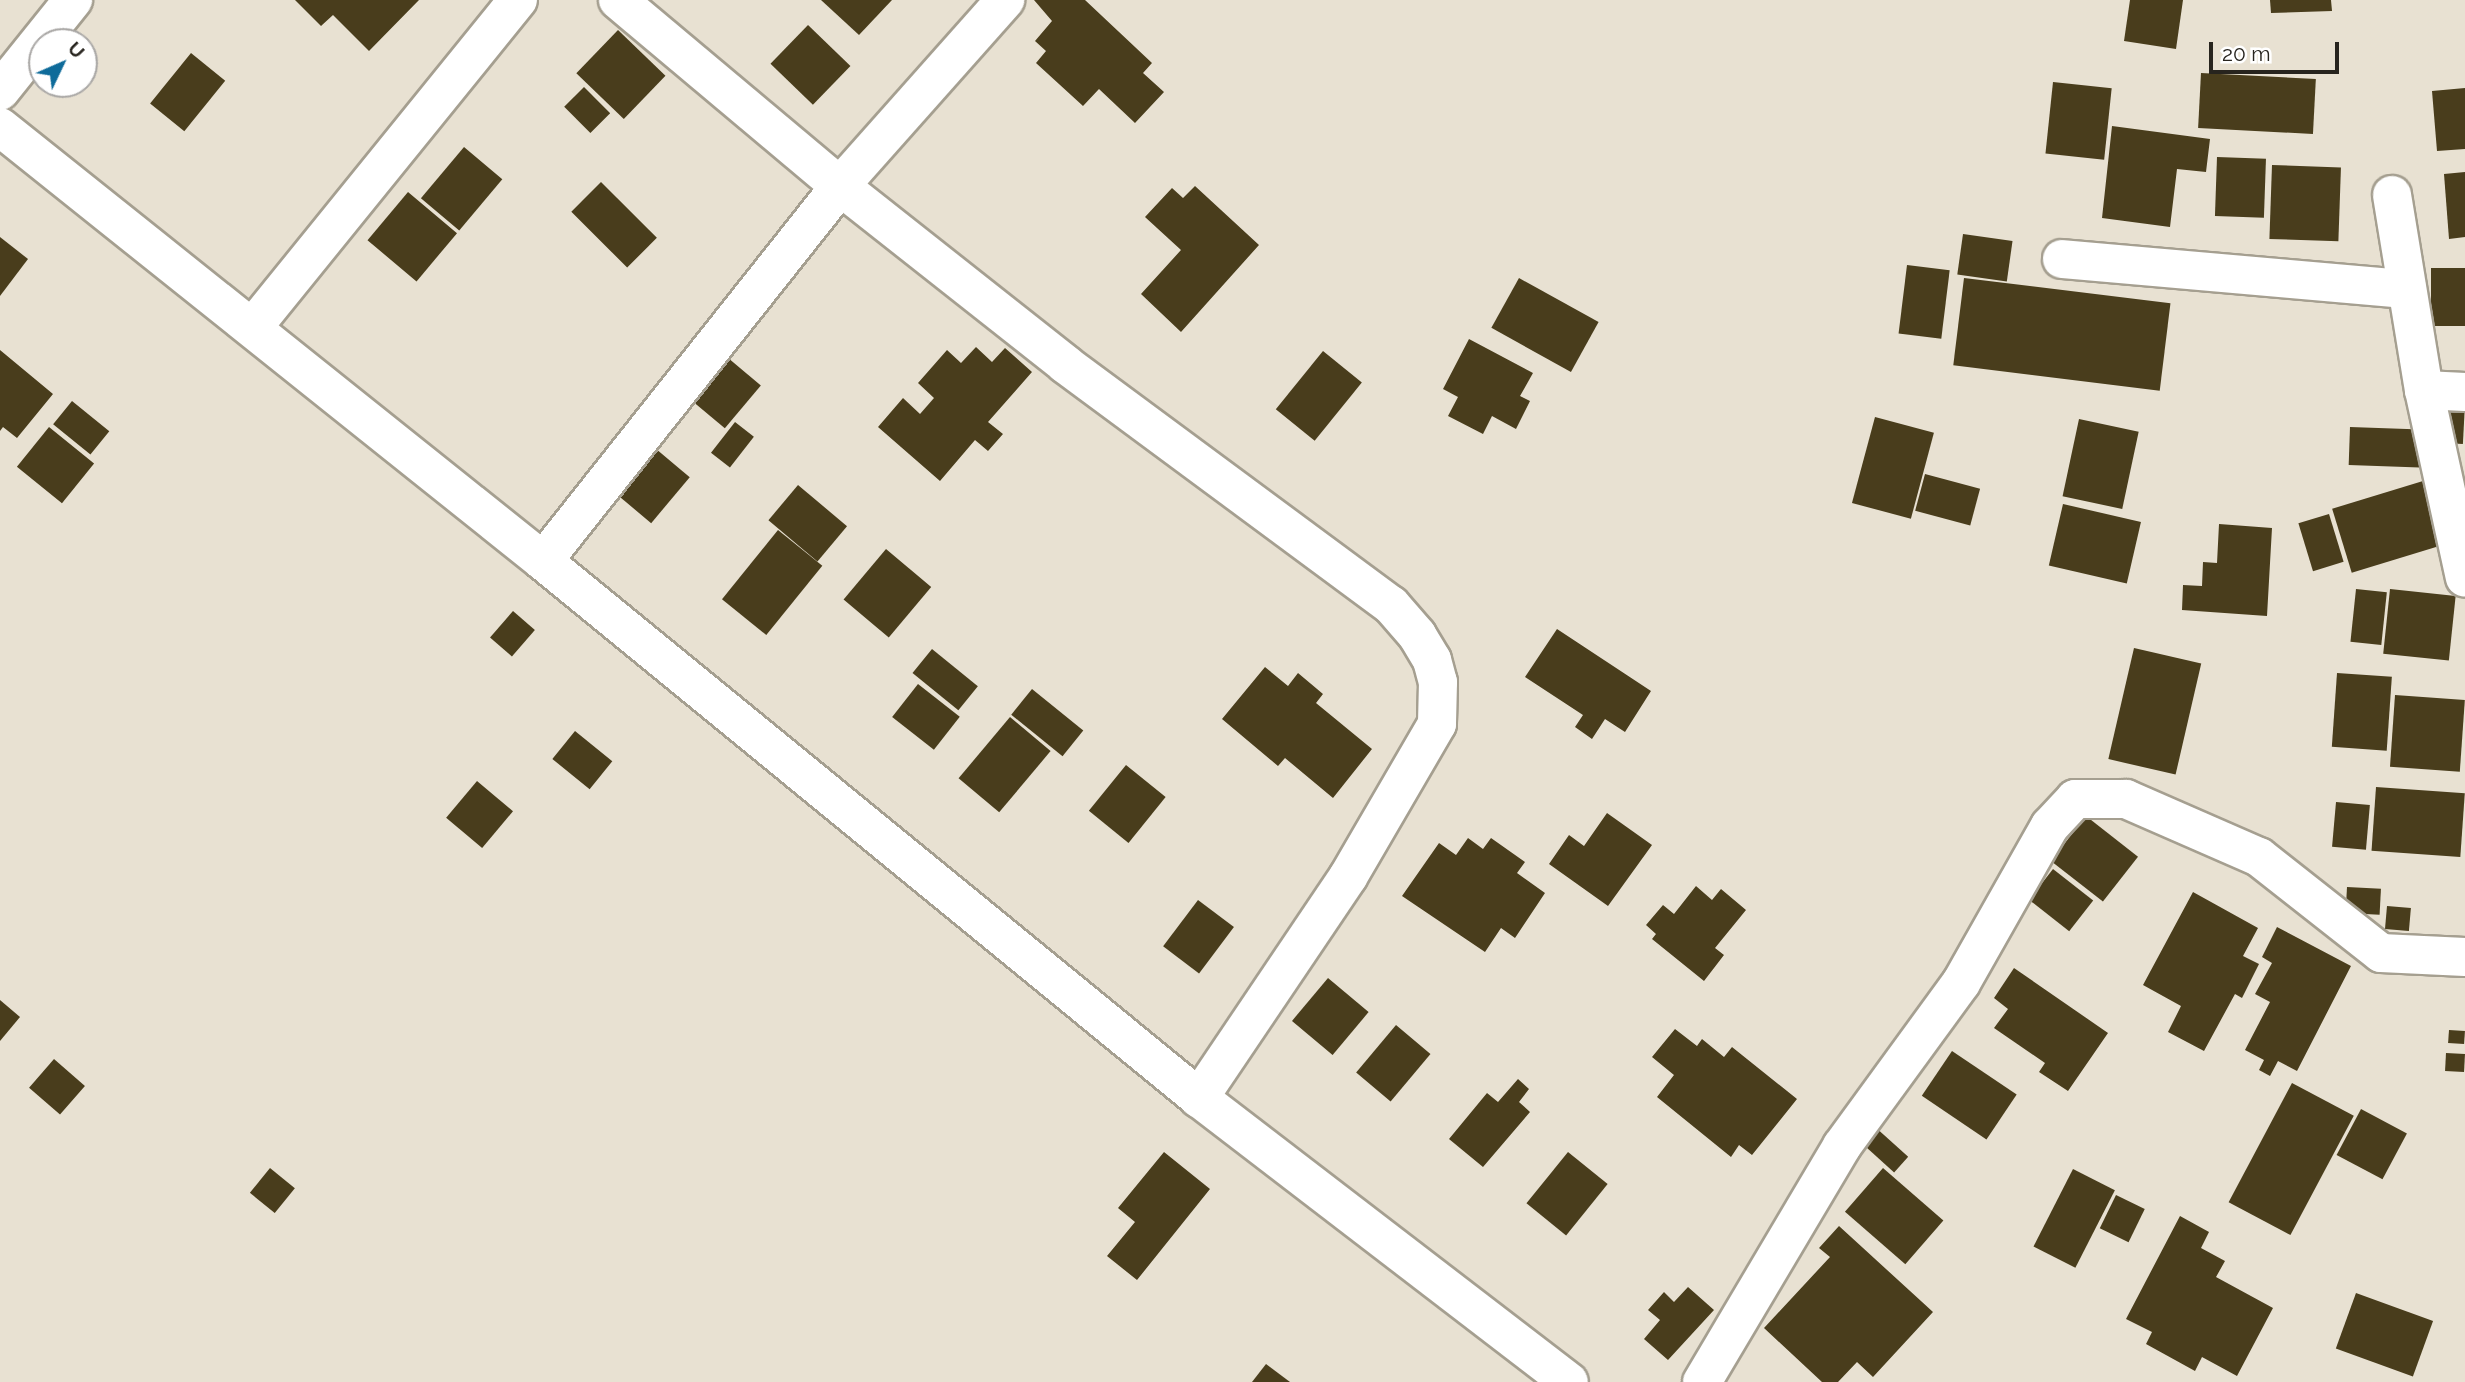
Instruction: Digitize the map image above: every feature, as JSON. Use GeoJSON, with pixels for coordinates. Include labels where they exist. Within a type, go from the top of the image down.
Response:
{"type":"FeatureCollection","features":[{"type":"Feature","properties":{"kind":"street"},"geometry":{"type":"LineString","coordinates":[[0,91],[74,0]]}},
{"type":"Feature","properties":{"kind":"street"},"geometry":{"type":"LineString","coordinates":[[253,327],[518,0]]}},
{"type":"Feature","properties":{"kind":"street"},"geometry":{"type":"LineString","coordinates":[[618,0],[840,186],[1065,364],[1391,605],[1417,635],[1432,660],[1438,681],[1437,724],[1348,877],[1199,1098]]}},
{"type":"Feature","properties":{"kind":"street"},"geometry":{"type":"LineString","coordinates":[[543,561],[840,186],[1005,0]]}},
{"type":"Feature","properties":{"kind":"street"},"geometry":{"type":"LineString","coordinates":[[0,127],[543,561],[1199,1098],[1569,1382]]}},
{"type":"Feature","properties":{"kind":"street"},"geometry":{"type":"LineString","coordinates":[[2392,195],[2424,390],[2465,578]]}},
{"type":"Feature","properties":{"kind":"street"},"geometry":{"type":"LineString","coordinates":[[2062,259],[2407,289]]}},
{"type":"Feature","properties":{"kind":"street"},"geometry":{"type":"LineString","coordinates":[[2424,390],[2465,392]]}},
{"type":"Feature","properties":{"kind":"street"},"geometry":{"type":"LineString","coordinates":[[1702,1382],[1842,1146],[1961,983],[2050,826],[2075,799],[2126,799],[2259,857],[2381,953],[2465,957]]}},
{"type":"Feature","properties":{"kind":"building"},"geometry":{"type":"Polygon","coordinates":[[[295,0],[419,0],[369,51],[333,15],[321,26],[295,0]]]}},
{"type":"Feature","properties":{"kind":"building"},"geometry":{"type":"Polygon","coordinates":[[[821,0],[892,0],[859,35],[821,0]]]}},
{"type":"Feature","properties":{"kind":"building"},"geometry":{"type":"Polygon","coordinates":[[[1034,0],[1085,0],[1152,63],[1143,73],[1164,92],[1135,123],[1099,89],[1083,106],[1036,63],[1046,51],[1035,41],[1052,21],[1034,0]]]}},
{"type":"Feature","properties":{"kind":"building"},"geometry":{"type":"Polygon","coordinates":[[[2130,0],[2183,0],[2176,49],[2124,41],[2130,0]]]}},
{"type":"Feature","properties":{"kind":"building"},"geometry":{"type":"Polygon","coordinates":[[[2270,0],[2331,0],[2332,11],[2271,13],[2270,0]]]}},
{"type":"Feature","properties":{"kind":"building"},"geometry":{"type":"Polygon","coordinates":[[[808,25],[850,66],[813,105],[770,64],[808,25]]]}},
{"type":"Feature","properties":{"kind":"building"},"geometry":{"type":"Polygon","coordinates":[[[618,30],[665,76],[624,119],[576,73],[618,30]]]}},
{"type":"Feature","properties":{"kind":"building"},"geometry":{"type":"Polygon","coordinates":[[[191,53],[225,81],[184,131],[150,104],[191,53]]]}},
{"type":"Feature","properties":{"kind":"building"},"geometry":{"type":"Polygon","coordinates":[[[2201,73],[2316,79],[2313,134],[2198,128],[2201,73]]]}},
{"type":"Feature","properties":{"kind":"building"},"geometry":{"type":"Polygon","coordinates":[[[2053,82],[2112,88],[2104,160],[2045,154],[2053,82]]]}},
{"type":"Feature","properties":{"kind":"building"},"geometry":{"type":"Polygon","coordinates":[[[584,87],[610,113],[590,133],[564,107],[584,87]]]}},
{"type":"Feature","properties":{"kind":"building"},"geometry":{"type":"Polygon","coordinates":[[[2465,88],[2465,149],[2437,151],[2432,91],[2465,88]]]}},
{"type":"Feature","properties":{"kind":"building"},"geometry":{"type":"Polygon","coordinates":[[[2112,126],[2210,139],[2206,172],[2177,169],[2170,227],[2102,218],[2112,126]]]}},
{"type":"Feature","properties":{"kind":"building"},"geometry":{"type":"Polygon","coordinates":[[[464,147],[502,179],[459,230],[421,198],[464,147]]]}},
{"type":"Feature","properties":{"kind":"building"},"geometry":{"type":"Polygon","coordinates":[[[2217,157],[2266,159],[2264,218],[2215,216],[2217,157]]]}},
{"type":"Feature","properties":{"kind":"building"},"geometry":{"type":"Polygon","coordinates":[[[2272,165],[2341,167],[2338,241],[2269,239],[2272,165]]]}},
{"type":"Feature","properties":{"kind":"building"},"geometry":{"type":"Polygon","coordinates":[[[2465,172],[2465,237],[2449,239],[2444,174],[2465,172]]]}},
{"type":"Feature","properties":{"kind":"building"},"geometry":{"type":"Polygon","coordinates":[[[601,182],[657,238],[627,268],[571,212],[601,182]]]}},
{"type":"Feature","properties":{"kind":"building"},"geometry":{"type":"Polygon","coordinates":[[[1195,186],[1259,245],[1181,332],[1141,294],[1181,250],[1145,217],[1172,188],[1183,198],[1195,186]]]}},
{"type":"Feature","properties":{"kind":"building"},"geometry":{"type":"Polygon","coordinates":[[[408,192],[457,233],[417,281],[368,240],[408,192]]]}},
{"type":"Feature","properties":{"kind":"building"},"geometry":{"type":"Polygon","coordinates":[[[1963,234],[2013,241],[2007,282],[1957,275],[1963,234]]]}},
{"type":"Feature","properties":{"kind":"building"},"geometry":{"type":"Polygon","coordinates":[[[0,237],[28,259],[0,296],[0,237]]]}},
{"type":"Feature","properties":{"kind":"building"},"geometry":{"type":"Polygon","coordinates":[[[1907,265],[1950,270],[1941,339],[1899,333],[1907,265]]]}},
{"type":"Feature","properties":{"kind":"building"},"geometry":{"type":"Polygon","coordinates":[[[2431,268],[2465,268],[2465,326],[2431,326],[2431,268]]]}},
{"type":"Feature","properties":{"kind":"building"},"geometry":{"type":"Polygon","coordinates":[[[1519,278],[1599,322],[1571,372],[1491,328],[1519,278]]]}},
{"type":"Feature","properties":{"kind":"building"},"geometry":{"type":"Polygon","coordinates":[[[1964,278],[2170,303],[2160,391],[1953,365],[1964,278]]]}},
{"type":"Feature","properties":{"kind":"building"},"geometry":{"type":"Polygon","coordinates":[[[1469,339],[1533,373],[1520,396],[1530,401],[1516,429],[1492,416],[1483,434],[1448,416],[1458,397],[1443,389],[1469,339]]]}},
{"type":"Feature","properties":{"kind":"building"},"geometry":{"type":"Polygon","coordinates":[[[976,347],[992,362],[1005,348],[1032,372],[988,422],[1003,434],[988,451],[975,440],[940,481],[878,427],[903,398],[920,414],[934,398],[918,383],[947,350],[961,363],[976,347]]]}},
{"type":"Feature","properties":{"kind":"building"},"geometry":{"type":"Polygon","coordinates":[[[0,350],[53,394],[17,438],[3,427],[0,431],[0,350]]]}},
{"type":"Feature","properties":{"kind":"building"},"geometry":{"type":"Polygon","coordinates":[[[1323,351],[1362,382],[1315,441],[1276,409],[1323,351]]]}},
{"type":"Feature","properties":{"kind":"building"},"geometry":{"type":"Polygon","coordinates":[[[721,352],[761,385],[725,428],[685,395],[721,352]]]}},
{"type":"Feature","properties":{"kind":"building"},"geometry":{"type":"Polygon","coordinates":[[[72,401],[109,431],[90,455],[53,424],[72,401]]]}},
{"type":"Feature","properties":{"kind":"building"},"geometry":{"type":"Polygon","coordinates":[[[2445,403],[2465,404],[2463,444],[2443,443],[2445,403]]]}},
{"type":"Feature","properties":{"kind":"building"},"geometry":{"type":"Polygon","coordinates":[[[1875,417],[1934,433],[1911,519],[1852,503],[1875,417]]]}},
{"type":"Feature","properties":{"kind":"building"},"geometry":{"type":"Polygon","coordinates":[[[2079,419],[2139,432],[2122,509],[2063,496],[2079,419]]]}},
{"type":"Feature","properties":{"kind":"building"},"geometry":{"type":"Polygon","coordinates":[[[735,422],[754,437],[730,468],[711,453],[735,422]]]}},
{"type":"Feature","properties":{"kind":"building"},"geometry":{"type":"Polygon","coordinates":[[[49,427],[94,464],[62,503],[17,467],[49,427]]]}},
{"type":"Feature","properties":{"kind":"building"},"geometry":{"type":"Polygon","coordinates":[[[2350,427],[2421,429],[2420,467],[2349,465],[2350,427]]]}},
{"type":"Feature","properties":{"kind":"building"},"geometry":{"type":"Polygon","coordinates":[[[643,438],[690,477],[651,523],[604,484],[643,438]]]}},
{"type":"Feature","properties":{"kind":"building"},"geometry":{"type":"Polygon","coordinates":[[[1925,474],[1980,489],[1970,525],[1915,511],[1925,474]]]}},
{"type":"Feature","properties":{"kind":"building"},"geometry":{"type":"Polygon","coordinates":[[[2423,481],[2443,545],[2352,573],[2332,509],[2423,481]]]}},
{"type":"Feature","properties":{"kind":"building"},"geometry":{"type":"Polygon","coordinates":[[[798,485],[847,526],[817,561],[768,520],[798,485]]]}},
{"type":"Feature","properties":{"kind":"building"},"geometry":{"type":"Polygon","coordinates":[[[2063,504],[2141,522],[2127,583],[2049,565],[2063,504]]]}},
{"type":"Feature","properties":{"kind":"building"},"geometry":{"type":"Polygon","coordinates":[[[2329,514],[2344,562],[2313,571],[2298,523],[2329,514]]]}},
{"type":"Feature","properties":{"kind":"building"},"geometry":{"type":"Polygon","coordinates":[[[2219,524],[2272,528],[2267,616],[2182,610],[2183,585],[2202,586],[2203,562],[2217,563],[2219,524]]]}},
{"type":"Feature","properties":{"kind":"building"},"geometry":{"type":"Polygon","coordinates":[[[778,530],[822,566],[766,635],[722,599],[778,530]]]}},
{"type":"Feature","properties":{"kind":"building"},"geometry":{"type":"Polygon","coordinates":[[[886,549],[931,587],[889,637],[844,600],[886,549]]]}},
{"type":"Feature","properties":{"kind":"building"},"geometry":{"type":"Polygon","coordinates":[[[2356,589],[2387,592],[2381,645],[2350,642],[2356,589]]]}},
{"type":"Feature","properties":{"kind":"building"},"geometry":{"type":"Polygon","coordinates":[[[2390,589],[2456,596],[2449,661],[2383,654],[2390,589]]]}},
{"type":"Feature","properties":{"kind":"building"},"geometry":{"type":"Polygon","coordinates":[[[513,611],[535,630],[512,656],[490,637],[513,611]]]}},
{"type":"Feature","properties":{"kind":"building"},"geometry":{"type":"Polygon","coordinates":[[[1557,629],[1651,691],[1625,732],[1605,719],[1592,739],[1575,727],[1583,715],[1525,677],[1557,629]]]}},
{"type":"Feature","properties":{"kind":"building"},"geometry":{"type":"Polygon","coordinates":[[[2134,648],[2201,664],[2176,775],[2108,759],[2134,648]]]}},
{"type":"Feature","properties":{"kind":"building"},"geometry":{"type":"Polygon","coordinates":[[[932,649],[978,686],[958,710],[912,673],[932,649]]]}},
{"type":"Feature","properties":{"kind":"building"},"geometry":{"type":"Polygon","coordinates":[[[1265,667],[1288,686],[1298,673],[1323,694],[1316,703],[1372,749],[1333,798],[1285,758],[1278,766],[1222,719],[1265,667]]]}},
{"type":"Feature","properties":{"kind":"building"},"geometry":{"type":"Polygon","coordinates":[[[2337,673],[2392,677],[2387,751],[2332,747],[2337,673]]]}},
{"type":"Feature","properties":{"kind":"building"},"geometry":{"type":"Polygon","coordinates":[[[918,684],[960,717],[934,750],[892,717],[918,684]]]}},
{"type":"Feature","properties":{"kind":"building"},"geometry":{"type":"Polygon","coordinates":[[[1032,689],[1083,731],[1063,756],[1011,715],[1032,689]]]}},
{"type":"Feature","properties":{"kind":"building"},"geometry":{"type":"Polygon","coordinates":[[[2395,695],[2465,700],[2460,772],[2390,767],[2395,695]]]}},
{"type":"Feature","properties":{"kind":"building"},"geometry":{"type":"Polygon","coordinates":[[[1010,717],[1051,751],[999,812],[959,778],[1010,717]]]}},
{"type":"Feature","properties":{"kind":"building"},"geometry":{"type":"Polygon","coordinates":[[[575,731],[612,761],[590,789],[552,759],[575,731]]]}},
{"type":"Feature","properties":{"kind":"building"},"geometry":{"type":"Polygon","coordinates":[[[1126,765],[1166,797],[1129,843],[1089,811],[1126,765]]]}},
{"type":"Feature","properties":{"kind":"building"},"geometry":{"type":"Polygon","coordinates":[[[477,781],[513,811],[482,848],[446,818],[477,781]]]}},
{"type":"Feature","properties":{"kind":"building"},"geometry":{"type":"Polygon","coordinates":[[[2376,787],[2465,793],[2460,857],[2372,851],[2376,787]]]}},
{"type":"Feature","properties":{"kind":"building"},"geometry":{"type":"Polygon","coordinates":[[[2336,802],[2370,805],[2366,850],[2332,847],[2336,802]]]}},
{"type":"Feature","properties":{"kind":"building"},"geometry":{"type":"Polygon","coordinates":[[[1607,813],[1652,845],[1608,906],[1549,864],[1569,835],[1584,846],[1607,813]]]}},
{"type":"Feature","properties":{"kind":"building"},"geometry":{"type":"Polygon","coordinates":[[[2086,816],[2138,857],[2103,902],[2051,861],[2086,816]]]}},
{"type":"Feature","properties":{"kind":"building"},"geometry":{"type":"Polygon","coordinates":[[[1468,838],[1483,849],[1491,838],[1525,862],[1517,873],[1545,893],[1515,938],[1501,928],[1485,952],[1402,896],[1439,843],[1456,855],[1468,838]]]}},
{"type":"Feature","properties":{"kind":"building"},"geometry":{"type":"Polygon","coordinates":[[[2053,869],[2093,900],[2069,931],[2029,900],[2053,869]]]}},
{"type":"Feature","properties":{"kind":"building"},"geometry":{"type":"Polygon","coordinates":[[[1696,886],[1712,900],[1721,889],[1746,910],[1715,948],[1724,955],[1704,981],[1652,939],[1656,934],[1646,925],[1663,905],[1674,914],[1696,886]]]}},
{"type":"Feature","properties":{"kind":"building"},"geometry":{"type":"Polygon","coordinates":[[[2347,887],[2381,889],[2380,915],[2346,913],[2347,887]]]}},
{"type":"Feature","properties":{"kind":"building"},"geometry":{"type":"Polygon","coordinates":[[[2193,892],[2258,928],[2243,956],[2259,964],[2242,998],[2235,994],[2204,1051],[2168,1032],[2181,1006],[2143,985],[2193,892]]]}},
{"type":"Feature","properties":{"kind":"building"},"geometry":{"type":"Polygon","coordinates":[[[1198,900],[1234,927],[1199,973],[1163,946],[1198,900]]]}},
{"type":"Feature","properties":{"kind":"building"},"geometry":{"type":"Polygon","coordinates":[[[2387,906],[2411,908],[2409,931],[2385,929],[2387,906]]]}},
{"type":"Feature","properties":{"kind":"building"},"geometry":{"type":"Polygon","coordinates":[[[2277,927],[2351,966],[2297,1071],[2278,1061],[2270,1076],[2259,1070],[2264,1060],[2245,1050],[2270,1002],[2255,994],[2272,963],[2262,957],[2277,927]]]}},
{"type":"Feature","properties":{"kind":"building"},"geometry":{"type":"Polygon","coordinates":[[[2014,968],[2108,1033],[2068,1091],[2039,1072],[2045,1063],[1994,1028],[2008,1009],[1994,998],[2014,968]]]}},
{"type":"Feature","properties":{"kind":"building"},"geometry":{"type":"Polygon","coordinates":[[[1328,978],[1369,1012],[1333,1055],[1292,1021],[1328,978]]]}},
{"type":"Feature","properties":{"kind":"building"},"geometry":{"type":"Polygon","coordinates":[[[0,1000],[20,1017],[0,1041],[0,1000]]]}},
{"type":"Feature","properties":{"kind":"building"},"geometry":{"type":"Polygon","coordinates":[[[1396,1025],[1430,1054],[1391,1101],[1356,1072],[1396,1025]]]}},
{"type":"Feature","properties":{"kind":"building"},"geometry":{"type":"Polygon","coordinates":[[[1675,1029],[1697,1046],[1702,1039],[1724,1057],[1732,1047],[1797,1099],[1752,1155],[1739,1145],[1731,1157],[1657,1097],[1674,1075],[1652,1057],[1675,1029]]]}},
{"type":"Feature","properties":{"kind":"building"},"geometry":{"type":"Polygon","coordinates":[[[2449,1030],[2465,1031],[2464,1044],[2448,1043],[2449,1030]]]}},
{"type":"Feature","properties":{"kind":"building"},"geometry":{"type":"Polygon","coordinates":[[[1952,1051],[2017,1095],[1986,1139],[1922,1096],[1952,1051]]]}},
{"type":"Feature","properties":{"kind":"building"},"geometry":{"type":"Polygon","coordinates":[[[2446,1053],[2465,1054],[2464,1072],[2445,1071],[2446,1053]]]}},
{"type":"Feature","properties":{"kind":"building"},"geometry":{"type":"Polygon","coordinates":[[[54,1059],[85,1086],[60,1115],[29,1088],[54,1059]]]}},
{"type":"Feature","properties":{"kind":"building"},"geometry":{"type":"Polygon","coordinates":[[[1518,1079],[1529,1089],[1519,1102],[1530,1112],[1483,1167],[1449,1139],[1487,1093],[1498,1102],[1518,1079]]]}},
{"type":"Feature","properties":{"kind":"building"},"geometry":{"type":"Polygon","coordinates":[[[2292,1083],[2354,1116],[2290,1235],[2229,1202],[2292,1083]]]}},
{"type":"Feature","properties":{"kind":"building"},"geometry":{"type":"Polygon","coordinates":[[[2361,1109],[2407,1133],[2383,1179],[2337,1155],[2361,1109]]]}},
{"type":"Feature","properties":{"kind":"building"},"geometry":{"type":"Polygon","coordinates":[[[1874,1126],[1908,1157],[1894,1172],[1860,1142],[1874,1126]]]}},
{"type":"Feature","properties":{"kind":"building"},"geometry":{"type":"Polygon","coordinates":[[[1164,1152],[1210,1189],[1137,1280],[1107,1256],[1135,1222],[1118,1208],[1164,1152]]]}},
{"type":"Feature","properties":{"kind":"building"},"geometry":{"type":"Polygon","coordinates":[[[1568,1152],[1608,1184],[1566,1235],[1526,1203],[1568,1152]]]}},
{"type":"Feature","properties":{"kind":"building"},"geometry":{"type":"Polygon","coordinates":[[[270,1168],[295,1188],[275,1213],[250,1193],[270,1168]]]}},
{"type":"Feature","properties":{"kind":"building"},"geometry":{"type":"Polygon","coordinates":[[[1883,1168],[1943,1220],[1905,1264],[1845,1212],[1883,1168]]]}},
{"type":"Feature","properties":{"kind":"building"},"geometry":{"type":"Polygon","coordinates":[[[2073,1169],[2115,1190],[2075,1268],[2034,1247],[2073,1169]]]}},
{"type":"Feature","properties":{"kind":"building"},"geometry":{"type":"Polygon","coordinates":[[[2116,1195],[2145,1209],[2129,1242],[2100,1228],[2116,1195]]]}},
{"type":"Feature","properties":{"kind":"building"},"geometry":{"type":"Polygon","coordinates":[[[2180,1216],[2209,1232],[2201,1248],[2225,1261],[2216,1277],[2273,1308],[2237,1376],[2202,1357],[2195,1371],[2146,1344],[2152,1332],[2126,1319],[2180,1216]]]}},
{"type":"Feature","properties":{"kind":"building"},"geometry":{"type":"Polygon","coordinates":[[[1839,1226],[1933,1312],[1873,1377],[1857,1362],[1838,1382],[1822,1382],[1764,1328],[1830,1257],[1819,1248],[1839,1226]]]}},
{"type":"Feature","properties":{"kind":"building"},"geometry":{"type":"Polygon","coordinates":[[[1688,1287],[1714,1310],[1668,1360],[1644,1339],[1660,1320],[1648,1310],[1664,1292],[1674,1302],[1688,1287]]]}},
{"type":"Feature","properties":{"kind":"building"},"geometry":{"type":"Polygon","coordinates":[[[2356,1293],[2433,1321],[2413,1376],[2336,1348],[2356,1293]]]}},
{"type":"Feature","properties":{"kind":"building"},"geometry":{"type":"Polygon","coordinates":[[[1266,1364],[1290,1382],[1252,1382],[1266,1364]]]}}]}
